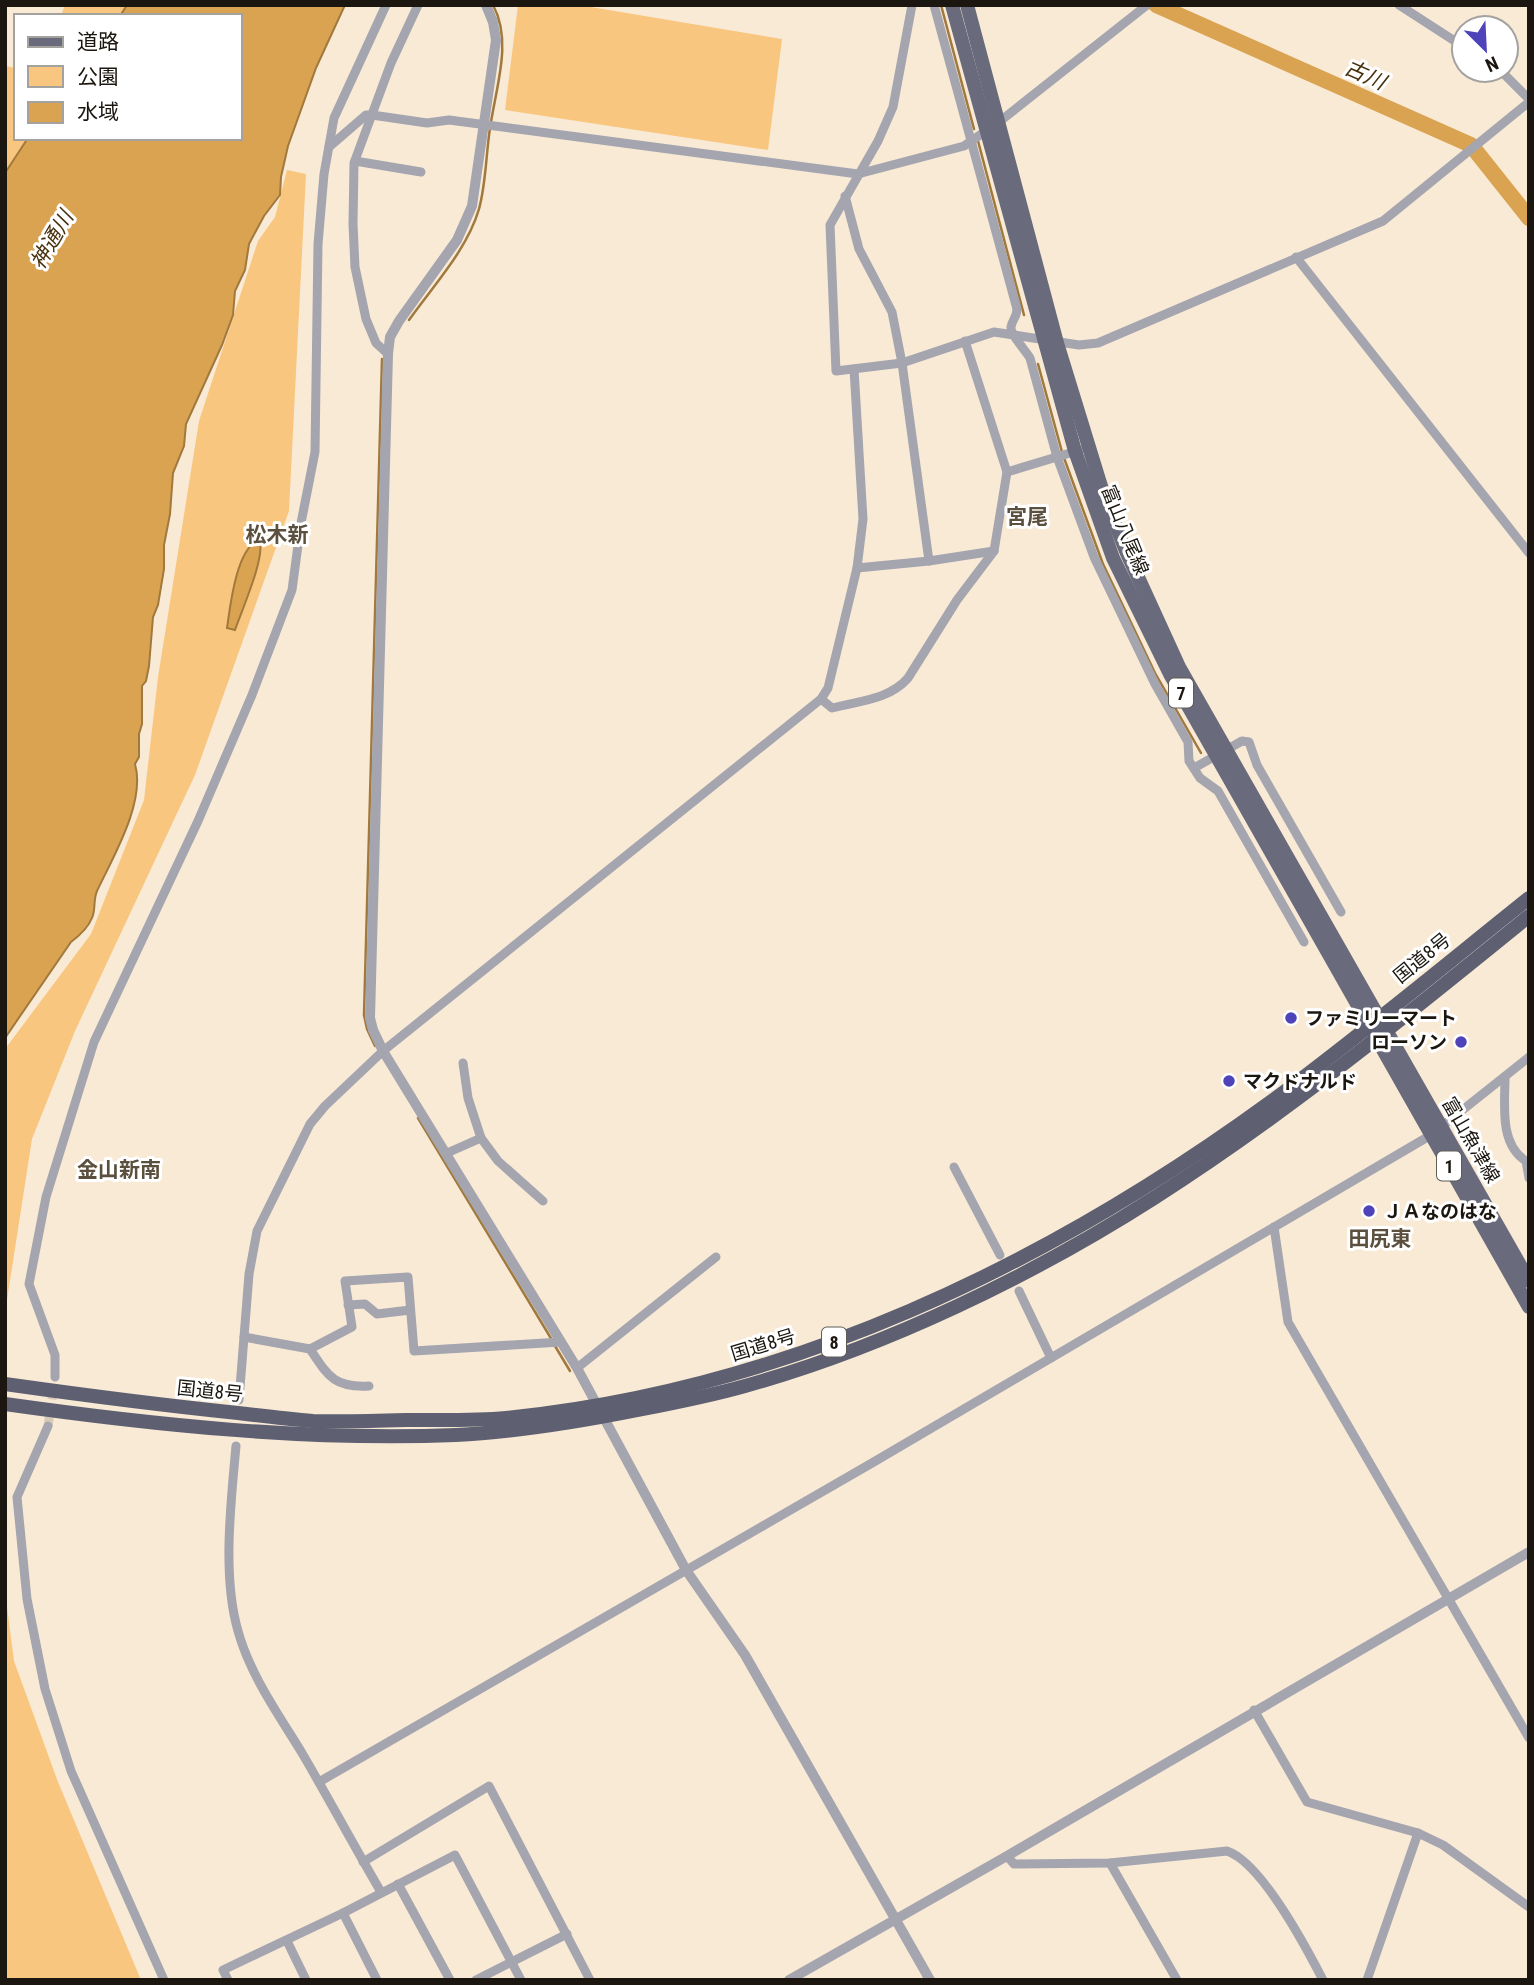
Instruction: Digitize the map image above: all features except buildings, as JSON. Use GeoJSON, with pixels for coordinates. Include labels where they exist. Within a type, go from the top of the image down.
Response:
{"type":"FeatureCollection","features":[{"type":"Feature","properties":{"kind":"highway","name":"国道8号"},"geometry":{"type":"LineString","coordinates":[[11,1385],[163,1406],[313,1421],[504,1418],[600,1411],[739,1373],[823,1346],[922,1307],[1071,1231],[1144,1187],[1272,1101],[1529,898]]}},
{"type":"Feature","properties":{"kind":"highway","name":"国道8号"},"geometry":{"type":"LineString","coordinates":[[10,1404],[160,1423],[314,1434],[457,1435],[518,1429],[600,1411],[744,1387],[823,1361],[930,1318],[1000,1285],[1152,1199],[1245,1137],[1382,1035],[1529,916]]}},
{"type":"Feature","properties":{"kind":"main road","name":"富山八尾線"},"geometry":{"type":"LineString","coordinates":[[952,5],[985,130],[1113,558],[1170,674],[1222,753],[1374,1021]]}},
{"type":"Feature","properties":{"kind":"main road","name":"富山八尾線"},"geometry":{"type":"LineString","coordinates":[[967,5],[999,122],[1050,341]]}},
{"type":"Feature","properties":{"kind":"main road","name":"富山魚津線"},"geometry":{"type":"LineString","coordinates":[[1374,1021],[1529,1307]]}},
{"type":"Feature","properties":{"kind":"main road","name":"富山魚津線"},"geometry":{"type":"LineString","coordinates":[[1436,1131],[1529,1281]]}},
{"type":"Feature","properties":{"kind":"street"},"geometry":{"type":"LineString","coordinates":[[55,1377],[55,1355],[29,1284],[50,1185],[94,1042],[198,821],[252,695],[292,590],[302,513],[315,452],[318,244],[328,148],[334,118],[386,5]]}},
{"type":"Feature","properties":{"kind":"street"},"geometry":{"type":"LineString","coordinates":[[388,354],[376,343],[366,319],[355,267],[355,161],[391,63],[418,5]]}},
{"type":"Feature","properties":{"kind":"street"},"geometry":{"type":"LineString","coordinates":[[486,5],[496,40],[472,206],[457,240],[399,321],[390,337],[388,354],[370,1018],[383,1051],[577,1368],[685,1570],[745,1655],[930,1980]]}},
{"type":"Feature","properties":{"kind":"street"},"geometry":{"type":"LineString","coordinates":[[912,5],[893,107],[878,141],[830,225],[836,371],[902,363],[994,332],[1079,345],[1098,343],[1383,221],[1529,101],[1513,84]]}},
{"type":"Feature","properties":{"kind":"street"},"geometry":{"type":"LineString","coordinates":[[934,5],[1017,309],[1011,327],[1012,335],[1030,358],[1057,457],[1094,557],[1155,684],[1188,742],[1189,761],[1200,778],[1218,791],[1304,942]]}},
{"type":"Feature","properties":{"kind":"street"},"geometry":{"type":"LineString","coordinates":[[328,148],[366,114],[427,123],[449,120],[858,174],[964,146],[999,122],[1147,5]]}},
{"type":"Feature","properties":{"kind":"street"},"geometry":{"type":"LineString","coordinates":[[1399,5],[1450,38]]}},
{"type":"Feature","properties":{"kind":"street"},"geometry":{"type":"LineString","coordinates":[[355,161],[421,172]]}},
{"type":"Feature","properties":{"kind":"street"},"geometry":{"type":"LineString","coordinates":[[845,196],[859,249],[892,312],[902,363],[929,561]]}},
{"type":"Feature","properties":{"kind":"street"},"geometry":{"type":"LineString","coordinates":[[1296,257],[1529,553]]}},
{"type":"Feature","properties":{"kind":"street"},"geometry":{"type":"LineString","coordinates":[[821,699],[831,708],[879,697],[899,688],[957,600],[994,551],[1007,472],[965,341]]}},
{"type":"Feature","properties":{"kind":"street"},"geometry":{"type":"LineString","coordinates":[[239,1400],[249,1273],[257,1231],[310,1124],[325,1106],[383,1051],[821,699],[828,688],[857,568],[863,519],[854,369]]}},
{"type":"Feature","properties":{"kind":"street"},"geometry":{"type":"LineString","coordinates":[[1007,472],[1082,450]]}},
{"type":"Feature","properties":{"kind":"street"},"geometry":{"type":"LineString","coordinates":[[857,568],[994,551]]}},
{"type":"Feature","properties":{"kind":"street"},"geometry":{"type":"LineString","coordinates":[[1194,768],[1242,741],[1249,742],[1257,765],[1341,912]]}},
{"type":"Feature","properties":{"kind":"street"},"geometry":{"type":"LineString","coordinates":[[319,1782],[1051,1358],[1436,1131],[1529,1057]]}},
{"type":"Feature","properties":{"kind":"street"},"geometry":{"type":"LineString","coordinates":[[463,1063],[468,1098],[481,1138],[498,1161],[543,1201]]}},
{"type":"Feature","properties":{"kind":"street"},"geometry":{"type":"LineString","coordinates":[[1505,1077],[1506,1133],[1519,1157],[1527,1161],[1529,1178]]}},
{"type":"Feature","properties":{"kind":"street"},"geometry":{"type":"LineString","coordinates":[[447,1153],[481,1138]]}},
{"type":"Feature","properties":{"kind":"street"},"geometry":{"type":"LineString","coordinates":[[954,1167],[1000,1255]]}},
{"type":"Feature","properties":{"kind":"street"},"geometry":{"type":"LineString","coordinates":[[1274,1227],[1289,1322],[1529,1738]]}},
{"type":"Feature","properties":{"kind":"street"},"geometry":{"type":"LineString","coordinates":[[577,1368],[716,1257]]}},
{"type":"Feature","properties":{"kind":"street"},"geometry":{"type":"LineString","coordinates":[[244,1337],[310,1349],[352,1327],[345,1282],[408,1277],[414,1352],[561,1342]]}},
{"type":"Feature","properties":{"kind":"street"},"geometry":{"type":"LineString","coordinates":[[1019,1291],[1051,1358]]}},
{"type":"Feature","properties":{"kind":"street"},"geometry":{"type":"LineString","coordinates":[[348,1305],[365,1304],[377,1314],[411,1310]]}},
{"type":"Feature","properties":{"kind":"street"},"geometry":{"type":"LineString","coordinates":[[310,1349],[330,1378],[354,1387],[369,1386]]}},
{"type":"Feature","properties":{"kind":"street"},"geometry":{"type":"LineString","coordinates":[[48,1426],[17,1497],[27,1599],[43,1679],[71,1771],[164,1980]]}},
{"type":"Feature","properties":{"kind":"street"},"geometry":{"type":"LineString","coordinates":[[236,1446],[230,1526],[232,1592],[238,1631],[256,1676],[381,1892]]}},
{"type":"Feature","properties":{"kind":"street"},"geometry":{"type":"LineString","coordinates":[[789,1980],[1529,1552]]}},
{"type":"Feature","properties":{"kind":"street"},"geometry":{"type":"LineString","coordinates":[[1254,1710],[1307,1802],[1418,1833],[1443,1845],[1529,1907]]}},
{"type":"Feature","properties":{"kind":"street"},"geometry":{"type":"LineString","coordinates":[[363,1861],[489,1786],[590,1980]]}},
{"type":"Feature","properties":{"kind":"street"},"geometry":{"type":"LineString","coordinates":[[1367,1980],[1418,1833]]}},
{"type":"Feature","properties":{"kind":"street"},"geometry":{"type":"LineString","coordinates":[[1007,1856],[1014,1864],[1110,1863],[1227,1851],[1240,1855],[1279,1905],[1323,1980]]}},
{"type":"Feature","properties":{"kind":"street"},"geometry":{"type":"LineString","coordinates":[[228,1980],[223,1970],[287,1941],[455,1855],[521,1980]]}},
{"type":"Feature","properties":{"kind":"street"},"geometry":{"type":"LineString","coordinates":[[1110,1863],[1177,1980]]}},
{"type":"Feature","properties":{"kind":"street"},"geometry":{"type":"LineString","coordinates":[[398,1884],[450,1980]]}},
{"type":"Feature","properties":{"kind":"street"},"geometry":{"type":"LineString","coordinates":[[343,1913],[377,1980]]}},
{"type":"Feature","properties":{"kind":"street"},"geometry":{"type":"LineString","coordinates":[[476,1980],[567,1934]]}},
{"type":"Feature","properties":{"kind":"street"},"geometry":{"type":"LineString","coordinates":[[287,1941],[306,1980]]}},
{"type":"Feature","properties":{"kind":"green space"},"geometry":{"type":"Polygon","coordinates":[[[65,5],[127,5],[121,14],[62,14],[65,5]]]}},
{"type":"Feature","properties":{"kind":"green space"},"geometry":{"type":"Polygon","coordinates":[[[518,5],[579,5],[782,39],[768,150],[505,110],[518,5]]]}},
{"type":"Feature","properties":{"kind":"green space"},"geometry":{"type":"Polygon","coordinates":[[[5,66],[14,68],[14,140],[27,140],[5,174],[5,66]]]}},
{"type":"Feature","properties":{"kind":"green space"},"geometry":{"type":"Polygon","coordinates":[[[287,170],[306,174],[289,511],[195,775],[75,1031],[32,1139],[5,1313],[5,1049],[91,934],[144,800],[158,677],[199,421],[258,241],[275,217],[287,170]]]}},
{"type":"Feature","properties":{"kind":"green space"},"geometry":{"type":"Polygon","coordinates":[[[5,1591],[14,1661],[58,1782],[141,1980],[5,1980],[5,1591]]]}},
{"type":"Feature","properties":{"kind":"water","name":"神通川"},"geometry":{"type":"Polygon","coordinates":[[[127,5],[345,5],[316,68],[288,146],[280,195],[264,216],[249,244],[245,270],[235,291],[233,315],[186,424],[184,446],[173,473],[170,514],[164,545],[164,569],[158,605],[153,617],[149,666],[146,681],[142,686],[142,724],[139,757],[135,764],[136,795],[132,812],[97,891],[90,922],[71,942],[5,1038],[5,173],[27,140],[242,140],[242,14],[121,14],[127,5]]]}},
{"type":"Feature","properties":{"kind":"water"},"geometry":{"type":"Polygon","coordinates":[[[259,540],[261,547],[257,570],[235,630],[227,628],[232,593],[240,566],[251,545],[259,540]]]}},
{"type":"Feature","properties":{"kind":"waterway"},"geometry":{"type":"LineString","coordinates":[[491,122],[502,47],[502,33],[493,5]]}},
{"type":"Feature","properties":{"kind":"waterway"},"geometry":{"type":"LineString","coordinates":[[941,5],[974,129]]}},
{"type":"Feature","properties":{"kind":"waterway","name":"古川"},"geometry":{"type":"LineString","coordinates":[[1156,5],[1471,145],[1529,218]]}},
{"type":"Feature","properties":{"kind":"waterway"},"geometry":{"type":"LineString","coordinates":[[409,320],[458,253],[474,224],[483,189],[490,128]]}},
{"type":"Feature","properties":{"kind":"waterway"},"geometry":{"type":"LineString","coordinates":[[978,141],[1024,315]]}},
{"type":"Feature","properties":{"kind":"waterway"},"geometry":{"type":"LineString","coordinates":[[375,1046],[364,1015],[382,359]]}},
{"type":"Feature","properties":{"kind":"waterway"},"geometry":{"type":"LineString","coordinates":[[1038,364],[1062,452]]}},
{"type":"Feature","properties":{"kind":"waterway"},"geometry":{"type":"LineString","coordinates":[[1064,458],[1103,564],[1155,673],[1201,753]]}},
{"type":"Feature","properties":{"kind":"waterway"},"geometry":{"type":"LineString","coordinates":[[418,1118],[552,1340]]}},
{"type":"Feature","properties":{"kind":"waterway"},"geometry":{"type":"LineString","coordinates":[[555,1346],[570,1371]]}},
{"type":"Feature","properties":{"kind":"tunnel"},"geometry":{"type":"LineString","coordinates":[[48,1426],[54,1386]]}},
{"type":"Feature","properties":{"kind":"place","name":"ファミリーマート"},"geometry":{"type":"Point","coordinates":[1291,1018]}},
{"type":"Feature","properties":{"kind":"place","name":"ローソン"},"geometry":{"type":"Point","coordinates":[1461,1042]}},
{"type":"Feature","properties":{"kind":"place","name":"マクドナルド"},"geometry":{"type":"Point","coordinates":[1229,1081]}},
{"type":"Feature","properties":{"kind":"place","name":"ＪＡなのはな"},"geometry":{"type":"Point","coordinates":[1369,1211]}},
{"type":"Feature","properties":{"kind":"district","name":"宮尾"},"geometry":{"type":"Point","coordinates":[1027,517]}},
{"type":"Feature","properties":{"kind":"district","name":"松木新"},"geometry":{"type":"Point","coordinates":[277,535]}},
{"type":"Feature","properties":{"kind":"district","name":"金山新南"},"geometry":{"type":"Point","coordinates":[119,1170]}},
{"type":"Feature","properties":{"kind":"district","name":"田尻東"},"geometry":{"type":"Point","coordinates":[1380,1239]}}]}
